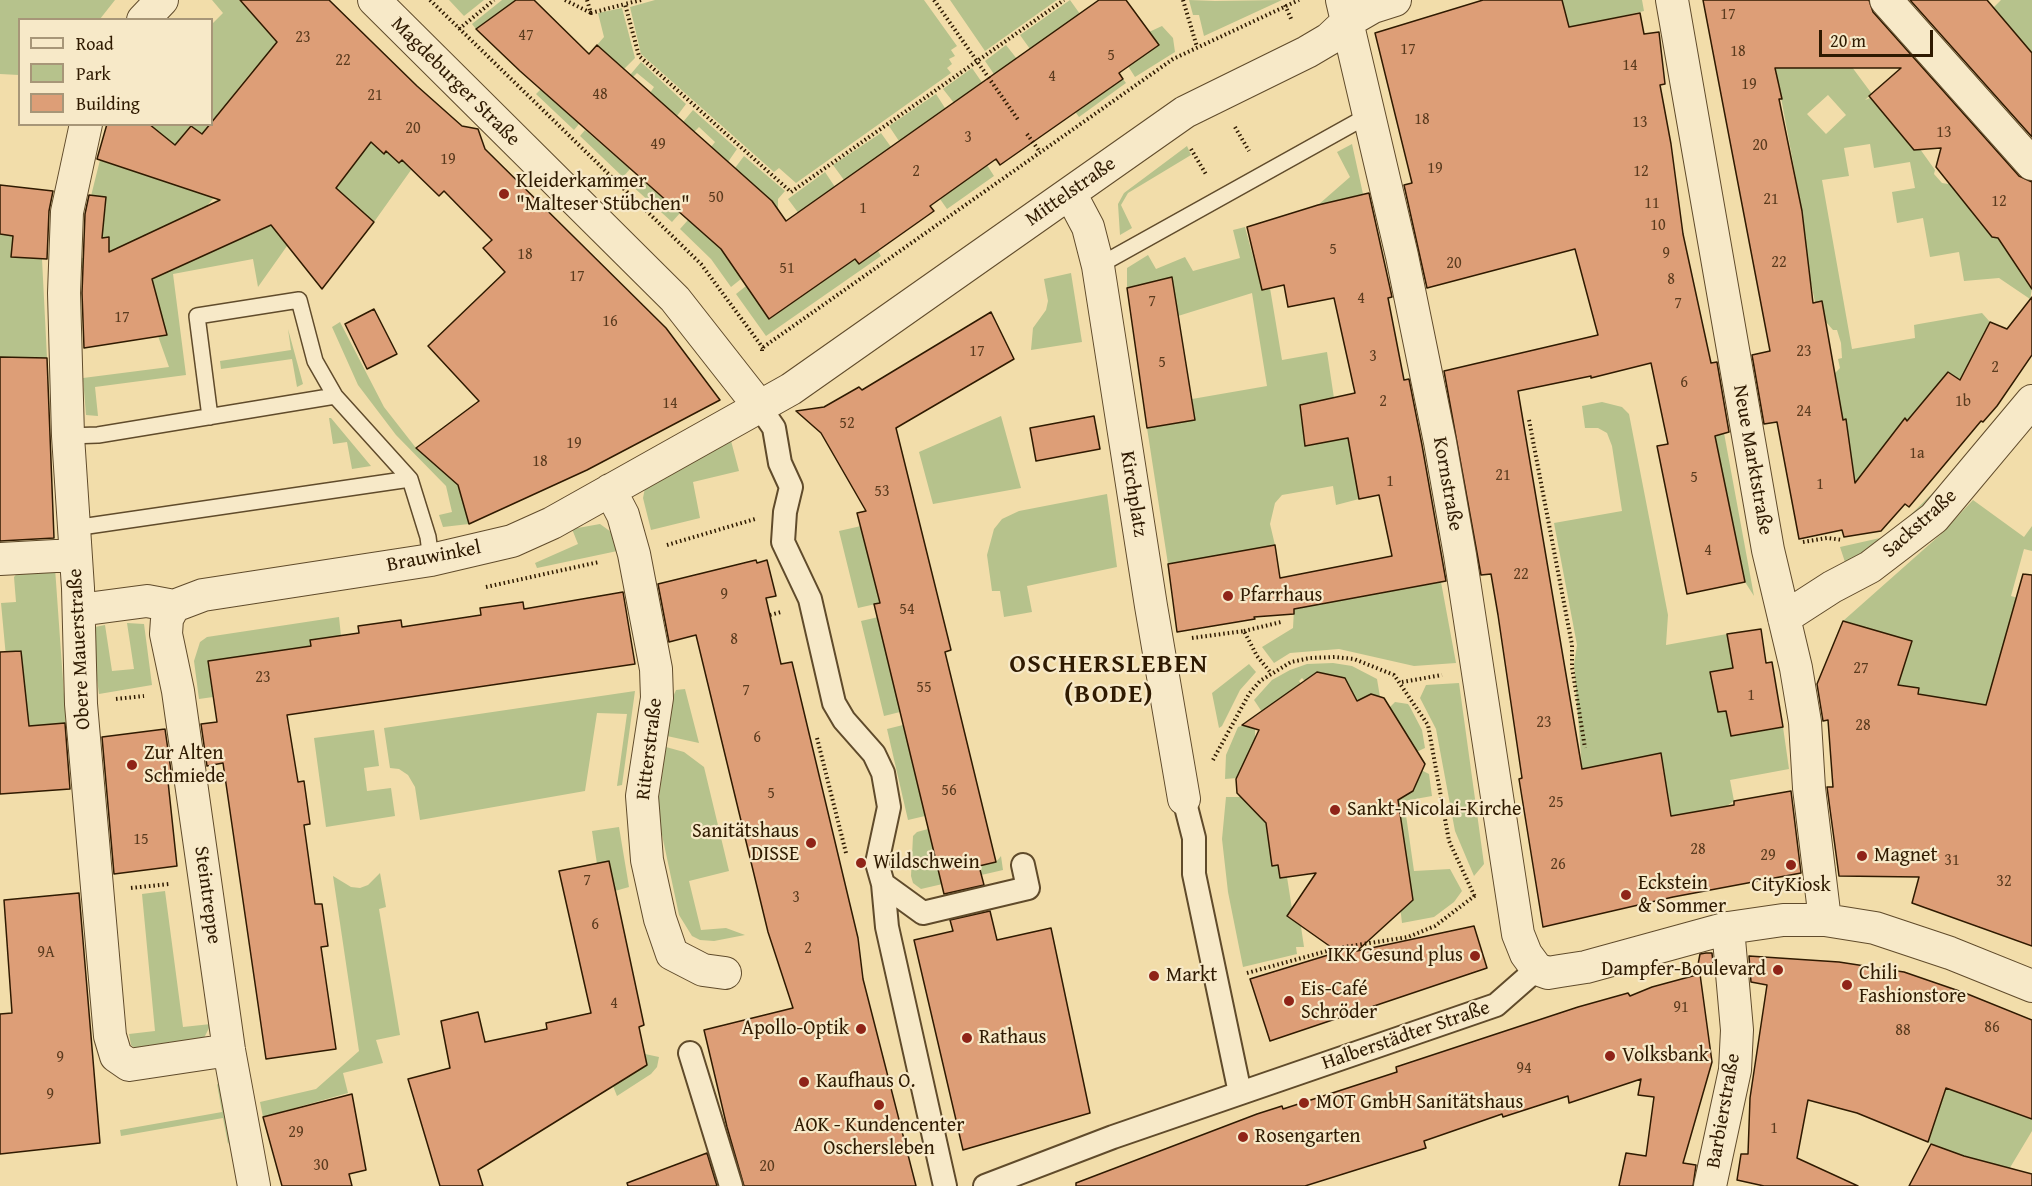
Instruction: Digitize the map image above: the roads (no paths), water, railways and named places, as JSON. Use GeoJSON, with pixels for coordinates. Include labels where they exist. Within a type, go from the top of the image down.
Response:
{"type":"FeatureCollection","features":[{"type":"Feature","properties":{"kind":"street"},"geometry":{"type":"LineString","coordinates":[[145,18],[162,0]]}},
{"type":"Feature","properties":{"kind":"street","name":"Magdeburger Straße"},"geometry":{"type":"LineString","coordinates":[[374,0],[675,299],[740,380],[774,428],[780,463],[791,487],[785,512],[783,542],[810,599],[834,703],[844,720],[874,754],[883,774],[889,807],[877,863],[883,884],[887,927],[945,1186]]}},
{"type":"Feature","properties":{"kind":"street","name":"Mittelstraße"},"geometry":{"type":"LineString","coordinates":[[759,406],[821,369],[1185,112],[1329,39],[1344,11],[1373,8],[1395,0]]}},
{"type":"Feature","properties":{"kind":"street","name":"Neue Marktstraße"},"geometry":{"type":"LineString","coordinates":[[1672,0],[1768,550],[1805,722],[1809,788],[1825,920]]}},
{"type":"Feature","properties":{"kind":"street"},"geometry":{"type":"LineString","coordinates":[[1886,0],[2032,164]]}},
{"type":"Feature","properties":{"kind":"street","name":"Kornstraße"},"geometry":{"type":"LineString","coordinates":[[1344,11],[1402,256],[1442,453],[1462,567],[1518,934],[1526,954],[1537,969]]}},
{"type":"Feature","properties":{"kind":"street","name":"Obere Mauerstraße"},"geometry":{"type":"LineString","coordinates":[[86,126],[67,212],[65,249],[68,436],[79,610],[81,704],[110,1036],[116,1056],[129,1065],[229,1050]]}},
{"type":"Feature","properties":{"kind":"street","name":"Kirchplatz"},"geometry":{"type":"LineString","coordinates":[[1070,193],[1088,227],[1098,266],[1141,548],[1184,799]]}},
{"type":"Feature","properties":{"kind":"street","name":"Sackstraße"},"geometry":{"type":"LineString","coordinates":[[1784,618],[1832,587],[1870,567],[1934,518],[2032,401]]}},
{"type":"Feature","properties":{"kind":"street","name":"Brauwinkel"},"geometry":{"type":"LineString","coordinates":[[174,606],[203,595],[431,560],[512,541],[552,523],[759,406]]}},
{"type":"Feature","properties":{"kind":"street","name":"Ritterstraße"},"geometry":{"type":"LineString","coordinates":[[610,490],[623,515],[634,554],[656,669],[657,698],[642,796],[647,860],[660,919],[672,954],[703,970],[724,973]]}},
{"type":"Feature","properties":{"kind":"street"},"geometry":{"type":"LineString","coordinates":[[0,559],[74,541]]}},
{"type":"Feature","properties":{"kind":"street"},"geometry":{"type":"LineString","coordinates":[[79,610],[147,600],[174,606]]}},
{"type":"Feature","properties":{"kind":"street","name":"Steintreppe"},"geometry":{"type":"LineString","coordinates":[[174,606],[167,619],[166,634],[178,691],[229,1050],[254,1186]]}},
{"type":"Feature","properties":{"kind":"street"},"geometry":{"type":"LineString","coordinates":[[1184,799],[1194,838],[1194,874],[1240,1093]]}},
{"type":"Feature","properties":{"kind":"street"},"geometry":{"type":"LineString","coordinates":[[883,884],[923,913],[1028,888],[1023,865]]}},
{"type":"Feature","properties":{"kind":"street"},"geometry":{"type":"LineString","coordinates":[[1537,969],[1548,973],[1586,967],[1728,928],[1783,920],[1825,920],[1886,932],[1950,953],[2032,986]]}},
{"type":"Feature","properties":{"kind":"street","name":"Barbierstraße"},"geometry":{"type":"LineString","coordinates":[[1710,1186],[1735,1070],[1737,1030],[1728,928]]}},
{"type":"Feature","properties":{"kind":"street","name":"Halberstädter Straße"},"geometry":{"type":"LineString","coordinates":[[985,1186],[1027,1178],[1240,1093],[1496,1005],[1537,969]]}},
{"type":"Feature","properties":{"kind":"street"},"geometry":{"type":"LineString","coordinates":[[690,1053],[731,1186]]}},
{"type":"Feature","properties":{"kind":"lane"},"geometry":{"type":"LineString","coordinates":[[1098,266],[1369,115]]}},
{"type":"Feature","properties":{"kind":"lane"},"geometry":{"type":"LineString","coordinates":[[210,417],[197,316],[298,300],[315,361],[334,396],[410,479],[428,537],[431,560]]}},
{"type":"Feature","properties":{"kind":"lane"},"geometry":{"type":"LineString","coordinates":[[68,436],[98,435],[334,396]]}},
{"type":"Feature","properties":{"kind":"lane"},"geometry":{"type":"LineString","coordinates":[[74,541],[410,479]]}},
{"type":"Feature","properties":{"kind":"place","name":"Kleiderkammer \"Malteser Stübchen\""},"geometry":{"type":"Point","coordinates":[504,194]}},
{"type":"Feature","properties":{"kind":"place","name":"Pfarrhaus"},"geometry":{"type":"Point","coordinates":[1228,596]}},
{"type":"Feature","properties":{"kind":"place","name":"Zur Alten Schmiede"},"geometry":{"type":"Point","coordinates":[132,765]}},
{"type":"Feature","properties":{"kind":"place","name":"Sankt-Nicolai-Kirche"},"geometry":{"type":"Point","coordinates":[1335,810]}},
{"type":"Feature","properties":{"kind":"place","name":"Sanitätshaus DISSE"},"geometry":{"type":"Point","coordinates":[811,843]}},
{"type":"Feature","properties":{"kind":"place","name":"Magnet"},"geometry":{"type":"Point","coordinates":[1862,856]}},
{"type":"Feature","properties":{"kind":"place","name":"Wildschwein"},"geometry":{"type":"Point","coordinates":[861,863]}},
{"type":"Feature","properties":{"kind":"place","name":"CityKiosk"},"geometry":{"type":"Point","coordinates":[1791,865]}},
{"type":"Feature","properties":{"kind":"place","name":"Eckstein & Sommer"},"geometry":{"type":"Point","coordinates":[1626,895]}},
{"type":"Feature","properties":{"kind":"place","name":"IKK Gesund plus"},"geometry":{"type":"Point","coordinates":[1475,956]}},
{"type":"Feature","properties":{"kind":"place","name":"Dampfer-Boulevard"},"geometry":{"type":"Point","coordinates":[1778,970]}},
{"type":"Feature","properties":{"kind":"place","name":"Markt"},"geometry":{"type":"Point","coordinates":[1154,976]}},
{"type":"Feature","properties":{"kind":"place","name":"Chili Fashionstore"},"geometry":{"type":"Point","coordinates":[1847,985]}},
{"type":"Feature","properties":{"kind":"place","name":"Eis-Café Schröder"},"geometry":{"type":"Point","coordinates":[1289,1001]}},
{"type":"Feature","properties":{"kind":"place","name":"Apollo-Optik"},"geometry":{"type":"Point","coordinates":[861,1029]}},
{"type":"Feature","properties":{"kind":"place","name":"Rathaus"},"geometry":{"type":"Point","coordinates":[967,1038]}},
{"type":"Feature","properties":{"kind":"place","name":"Volksbank"},"geometry":{"type":"Point","coordinates":[1610,1056]}},
{"type":"Feature","properties":{"kind":"place","name":"Kaufhaus O."},"geometry":{"type":"Point","coordinates":[804,1082]}},
{"type":"Feature","properties":{"kind":"place","name":"MOT GmbH Sanitätshaus"},"geometry":{"type":"Point","coordinates":[1304,1103]}},
{"type":"Feature","properties":{"kind":"place","name":"AOK - Kundencenter Oschersleben"},"geometry":{"type":"Point","coordinates":[879,1105]}},
{"type":"Feature","properties":{"kind":"place","name":"Rosengarten"},"geometry":{"type":"Point","coordinates":[1243,1137]}},
{"type":"Feature","properties":{"kind":"district","name":"OSCHERSLEBEN (BODE)"},"geometry":{"type":"Point","coordinates":[1109,680]}}]}
